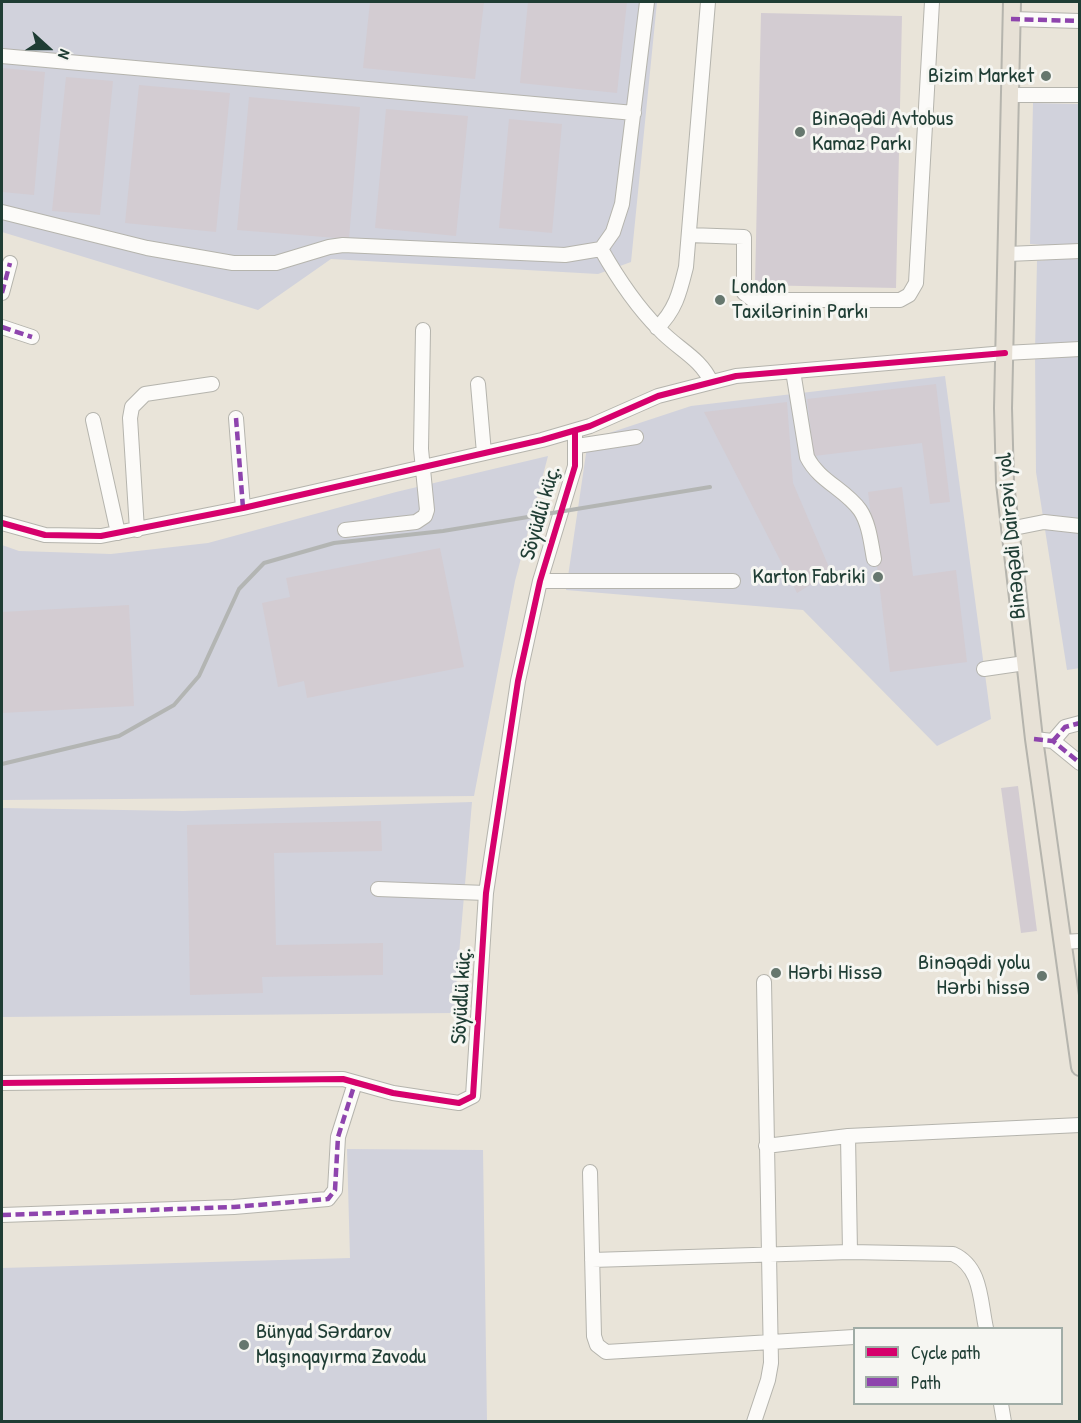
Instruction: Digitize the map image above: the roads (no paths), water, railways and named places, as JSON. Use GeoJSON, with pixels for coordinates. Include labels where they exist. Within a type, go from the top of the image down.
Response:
{"type":"FeatureCollection","features":[{"type":"Feature","properties":{"kind":"main road","name":"Binəqədi Dairəvi yol"},"geometry":{"type":"LineString","coordinates":[[1012,2],[1004,450],[1009,529],[1034,739],[1080,1067]]}},
{"type":"Feature","properties":{"kind":"street"},"geometry":{"type":"LineString","coordinates":[[2,212],[147,248],[208,260],[260,265],[343,245],[565,255],[601,249],[613,232],[622,204],[646,2]]}},
{"type":"Feature","properties":{"kind":"street"},"geometry":{"type":"LineString","coordinates":[[657,328],[668,318],[677,303],[686,267],[708,2]]}},
{"type":"Feature","properties":{"kind":"street"},"geometry":{"type":"LineString","coordinates":[[688,235],[744,237],[744,293],[753,300],[900,300],[909,295],[916,283],[932,2]]}},
{"type":"Feature","properties":{"kind":"street"},"geometry":{"type":"LineString","coordinates":[[1011,19],[1080,21]]}},
{"type":"Feature","properties":{"kind":"street"},"geometry":{"type":"LineString","coordinates":[[2,56],[634,113]]}},
{"type":"Feature","properties":{"kind":"street"},"geometry":{"type":"LineString","coordinates":[[1009,95],[1080,95]]}},
{"type":"Feature","properties":{"kind":"street"},"geometry":{"type":"LineString","coordinates":[[601,249],[621,284],[657,328],[703,367],[711,382]]}},
{"type":"Feature","properties":{"kind":"street"},"geometry":{"type":"LineString","coordinates":[[1006,254],[1080,251]]}},
{"type":"Feature","properties":{"kind":"street"},"geometry":{"type":"LineString","coordinates":[[2,293],[10,263]]}},
{"type":"Feature","properties":{"kind":"street"},"geometry":{"type":"LineString","coordinates":[[2,327],[32,337]]}},
{"type":"Feature","properties":{"kind":"street"},"geometry":{"type":"LineString","coordinates":[[345,531],[416,522],[425,516],[428,501],[423,468],[423,330]]}},
{"type":"Feature","properties":{"kind":"street","name":"Söyüdlü küç."},"geometry":{"type":"LineString","coordinates":[[2,523],[45,535],[65,537],[137,530],[423,468],[575,431],[643,401],[736,376],[1005,353],[1080,349]]}},
{"type":"Feature","properties":{"kind":"street"},"geometry":{"type":"LineString","coordinates":[[793,371],[807,457],[813,468],[860,510],[867,525],[874,559]]}},
{"type":"Feature","properties":{"kind":"street"},"geometry":{"type":"LineString","coordinates":[[137,530],[130,418],[132,406],[145,394],[212,384]]}},
{"type":"Feature","properties":{"kind":"street"},"geometry":{"type":"LineString","coordinates":[[477,384],[484,453]]}},
{"type":"Feature","properties":{"kind":"street"},"geometry":{"type":"LineString","coordinates":[[236,418],[243,508]]}},
{"type":"Feature","properties":{"kind":"street"},"geometry":{"type":"LineString","coordinates":[[93,420],[118,533]]}},
{"type":"Feature","properties":{"kind":"street","name":"Söyüdlü küç."},"geometry":{"type":"LineString","coordinates":[[2,1083],[329,1079],[393,1093],[459,1103],[473,1096],[486,893],[518,681],[540,581],[568,491],[577,446],[575,431]]}},
{"type":"Feature","properties":{"kind":"street"},"geometry":{"type":"LineString","coordinates":[[577,446],[636,437]]}},
{"type":"Feature","properties":{"kind":"street"},"geometry":{"type":"LineString","coordinates":[[1009,529],[1044,522],[1071,523],[1080,526]]}},
{"type":"Feature","properties":{"kind":"street"},"geometry":{"type":"LineString","coordinates":[[540,581],[733,581]]}},
{"type":"Feature","properties":{"kind":"street"},"geometry":{"type":"LineString","coordinates":[[984,669],[1025,663]]}},
{"type":"Feature","properties":{"kind":"street"},"geometry":{"type":"LineString","coordinates":[[1053,741],[1065,727],[1080,723]]}},
{"type":"Feature","properties":{"kind":"street"},"geometry":{"type":"LineString","coordinates":[[1034,739],[1053,741],[1080,763]]}},
{"type":"Feature","properties":{"kind":"street"},"geometry":{"type":"LineString","coordinates":[[378,889],[486,893]]}},
{"type":"Feature","properties":{"kind":"street"},"geometry":{"type":"LineString","coordinates":[[1062,942],[1080,941]]}},
{"type":"Feature","properties":{"kind":"street"},"geometry":{"type":"LineString","coordinates":[[754,1422],[768,1380],[771,1342],[764,982]]}},
{"type":"Feature","properties":{"kind":"street"},"geometry":{"type":"LineString","coordinates":[[2,1215],[234,1208],[328,1200],[335,1190],[338,1137],[355,1083]]}},
{"type":"Feature","properties":{"kind":"street"},"geometry":{"type":"LineString","coordinates":[[766,1146],[848,1136],[1080,1125]]}},
{"type":"Feature","properties":{"kind":"street"},"geometry":{"type":"LineString","coordinates":[[848,1136],[850,1251]]}},
{"type":"Feature","properties":{"kind":"street"},"geometry":{"type":"LineString","coordinates":[[590,1172],[594,1336],[597,1345],[606,1352],[853,1337]]}},
{"type":"Feature","properties":{"kind":"street"},"geometry":{"type":"LineString","coordinates":[[592,1260],[850,1251],[953,1254],[974,1269],[986,1327]]}},
{"type":"Feature","properties":{"kind":"street"},"geometry":{"type":"LineString","coordinates":[[1001,1405],[1004,1422]]}},
{"type":"Feature","properties":{"kind":"railway"},"geometry":{"type":"LineString","coordinates":[[2,764],[119,736],[174,705],[199,676],[239,589],[264,563],[334,543],[443,531],[710,487]]}},
{"type":"Feature","properties":{"kind":"place","name":"Bizim Market"},"geometry":{"type":"Point","coordinates":[1046,76]}},
{"type":"Feature","properties":{"kind":"place","name":"Binəqədi Avtobus Kamaz Parkı"},"geometry":{"type":"Point","coordinates":[800,132]}},
{"type":"Feature","properties":{"kind":"place","name":"London Taxilərinin Parkı"},"geometry":{"type":"Point","coordinates":[720,300]}},
{"type":"Feature","properties":{"kind":"place","name":"Karton Fabriki"},"geometry":{"type":"Point","coordinates":[878,577]}},
{"type":"Feature","properties":{"kind":"place","name":"Hərbi Hissə"},"geometry":{"type":"Point","coordinates":[776,973]}},
{"type":"Feature","properties":{"kind":"place","name":"Binəqədi yolu Hərbi hissə"},"geometry":{"type":"Point","coordinates":[1042,976]}},
{"type":"Feature","properties":{"kind":"place","name":"Bünyad Sərdarov Maşınqayırma Zavodu"},"geometry":{"type":"Point","coordinates":[244,1345]}}]}
